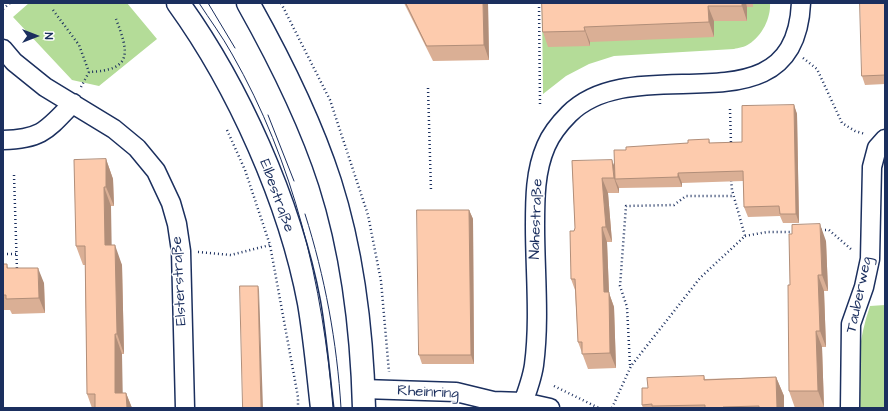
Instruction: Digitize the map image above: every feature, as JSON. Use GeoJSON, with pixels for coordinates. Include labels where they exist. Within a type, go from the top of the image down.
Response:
{"type":"FeatureCollection","features":[{"type":"Feature","properties":{"kind":"street","name":"Elbestraße"},"geometry":{"type":"LineString","coordinates":[[178,3],[214,60],[238,105],[277,192],[292,239],[308,302],[317,354],[322,408]]}},
{"type":"Feature","properties":{"kind":"street"},"geometry":{"type":"LineString","coordinates":[[248,3],[270,41],[304,115],[330,182],[340,217],[355,290],[364,399]]}},
{"type":"Feature","properties":{"kind":"street","name":"Nahestraße"},"geometry":{"type":"LineString","coordinates":[[522,405],[534,366],[536,337],[535,194],[541,161],[546,146],[556,129],[569,113],[585,102],[604,93],[624,88],[653,84],[717,83],[750,78],[773,67],[789,48],[798,28],[801,3]]}},
{"type":"Feature","properties":{"kind":"street","name":"Elsterstraße"},"geometry":{"type":"LineString","coordinates":[[3,49],[14,62],[45,87],[114,129],[137,148],[156,171],[171,203],[177,224],[181,251],[185,408]]}},
{"type":"Feature","properties":{"kind":"street"},"geometry":{"type":"LineString","coordinates":[[3,140],[17,140],[39,135],[52,125],[73,103]]}},
{"type":"Feature","properties":{"kind":"street","name":"Tauberweg"},"geometry":{"type":"LineString","coordinates":[[850,408],[851,324],[864,287],[870,259],[872,167],[877,148],[885,138]]}},
{"type":"Feature","properties":{"kind":"street","name":"Rheinring"},"geometry":{"type":"LineString","coordinates":[[364,399],[456,392],[493,401],[550,408]]}},
{"type":"Feature","properties":{"kind":"street","name":"Rheinring"},"geometry":{"type":"LineString","coordinates":[[472,408],[493,401]]}},
{"type":"Feature","properties":{"kind":"path"},"geometry":{"type":"LineString","coordinates":[[3,9],[10,3]]}},
{"type":"Feature","properties":{"kind":"path"},"geometry":{"type":"LineString","coordinates":[[539,3],[540,104]]}},
{"type":"Feature","properties":{"kind":"path"},"geometry":{"type":"LineString","coordinates":[[53,10],[79,45],[89,72],[73,103]]}},
{"type":"Feature","properties":{"kind":"path"},"geometry":{"type":"LineString","coordinates":[[89,72],[106,71],[121,63],[126,54],[125,42],[116,19]]}},
{"type":"Feature","properties":{"kind":"path"},"geometry":{"type":"LineString","coordinates":[[789,48],[817,69],[842,123],[855,131],[867,134]]}},
{"type":"Feature","properties":{"kind":"path"},"geometry":{"type":"LineString","coordinates":[[428,88],[431,191]]}},
{"type":"Feature","properties":{"kind":"path"},"geometry":{"type":"LineString","coordinates":[[730,109],[731,147]]}},
{"type":"Feature","properties":{"kind":"path"},"geometry":{"type":"LineString","coordinates":[[224,123],[244,170],[270,245],[298,397],[298,408]]}},
{"type":"Feature","properties":{"kind":"path"},"geometry":{"type":"LineString","coordinates":[[14,175],[17,276]]}},
{"type":"Feature","properties":{"kind":"path"},"geometry":{"type":"LineString","coordinates":[[731,176],[734,196],[745,236]]}},
{"type":"Feature","properties":{"kind":"path"},"geometry":{"type":"LineString","coordinates":[[630,366],[627,307],[620,286],[626,206],[674,205],[686,196],[734,196]]}},
{"type":"Feature","properties":{"kind":"path"},"geometry":{"type":"LineString","coordinates":[[815,230],[829,230],[847,247],[870,259]]}},
{"type":"Feature","properties":{"kind":"path"},"geometry":{"type":"LineString","coordinates":[[612,408],[630,366],[700,278],[745,236],[767,232],[801,231]]}},
{"type":"Feature","properties":{"kind":"path"},"geometry":{"type":"LineString","coordinates":[[181,251],[231,255],[270,245]]}},
{"type":"Feature","properties":{"kind":"path"},"geometry":{"type":"LineString","coordinates":[[3,254],[16,254]]}},
{"type":"Feature","properties":{"kind":"path"},"geometry":{"type":"LineString","coordinates":[[554,386],[599,408]]}},
{"type":"Feature","properties":{"kind":"green space"},"geometry":{"type":"Polygon","coordinates":[[[29,3],[127,3],[157,39],[99,86],[72,80],[13,17],[29,3]]]}},
{"type":"Feature","properties":{"kind":"green space"},"geometry":{"type":"Polygon","coordinates":[[[542,3],[770,3],[770,9],[762,31],[754,41],[746,46],[734,49],[614,56],[589,64],[566,76],[543,94],[542,3]]]}},
{"type":"Feature","properties":{"kind":"green space"},"geometry":{"type":"Polygon","coordinates":[[[885,305],[885,408],[855,408],[859,356],[866,319],[870,306],[885,305]]]}},
{"type":"Feature","properties":{"kind":"building"},"geometry":{"type":"Polygon","coordinates":[[[406,3],[483,3],[484,45],[427,46],[406,3]]]}},
{"type":"Feature","properties":{"kind":"building"},"geometry":{"type":"Polygon","coordinates":[[[542,3],[742,3],[742,6],[708,6],[709,22],[584,27],[585,31],[543,32],[542,3]]]}},
{"type":"Feature","properties":{"kind":"building"},"geometry":{"type":"Polygon","coordinates":[[[860,3],[885,3],[885,75],[862,76],[860,3]]]}},
{"type":"Feature","properties":{"kind":"building"},"geometry":{"type":"Polygon","coordinates":[[[794,105],[796,214],[780,214],[779,206],[744,207],[743,171],[678,173],[678,177],[615,179],[614,150],[626,150],[626,147],[688,143],[688,140],[709,139],[709,143],[742,142],[742,106],[794,105]]]}},
{"type":"Feature","properties":{"kind":"building"},"geometry":{"type":"Polygon","coordinates":[[[106,159],[106,187],[104,187],[105,245],[115,245],[117,334],[115,334],[115,393],[126,393],[127,408],[95,408],[95,394],[87,394],[85,246],[76,246],[74,160],[106,159]]]}},
{"type":"Feature","properties":{"kind":"building"},"geometry":{"type":"Polygon","coordinates":[[[612,160],[614,178],[602,178],[606,227],[602,227],[604,292],[609,292],[610,353],[582,354],[582,342],[578,342],[575,279],[571,279],[570,231],[574,231],[575,228],[572,161],[612,160]]]}},
{"type":"Feature","properties":{"kind":"building"},"geometry":{"type":"Polygon","coordinates":[[[417,210],[469,210],[471,355],[419,355],[417,210]]]}},
{"type":"Feature","properties":{"kind":"building"},"geometry":{"type":"Polygon","coordinates":[[[820,224],[822,275],[818,275],[820,331],[816,331],[818,391],[789,391],[789,234],[792,234],[792,225],[820,224]]]}},
{"type":"Feature","properties":{"kind":"building"},"geometry":{"type":"Polygon","coordinates":[[[3,264],[7,264],[7,268],[38,268],[39,298],[6,299],[6,295],[3,295],[3,264]]]}},
{"type":"Feature","properties":{"kind":"building"},"geometry":{"type":"Polygon","coordinates":[[[240,286],[258,286],[261,408],[243,408],[240,286]]]}},
{"type":"Feature","properties":{"kind":"building"},"geometry":{"type":"Polygon","coordinates":[[[704,376],[704,380],[776,377],[777,408],[759,408],[759,406],[705,408],[705,405],[642,405],[642,388],[648,388],[647,378],[704,376]]]}},
{"type":"Feature","properties":{"kind":"tram line"},"geometry":{"type":"LineString","coordinates":[[199,3],[228,47],[254,95],[273,138],[289,181],[302,225],[322,316],[333,408]]}},
{"type":"Feature","properties":{"kind":"tram line"},"geometry":{"type":"LineString","coordinates":[[208,3],[235,48]]}},
{"type":"Feature","properties":{"kind":"tram line"},"geometry":{"type":"LineString","coordinates":[[268,115],[294,181]]}},
{"type":"Feature","properties":{"kind":"tram line"},"geometry":{"type":"LineString","coordinates":[[305,214],[329,310],[341,408]]}}]}
